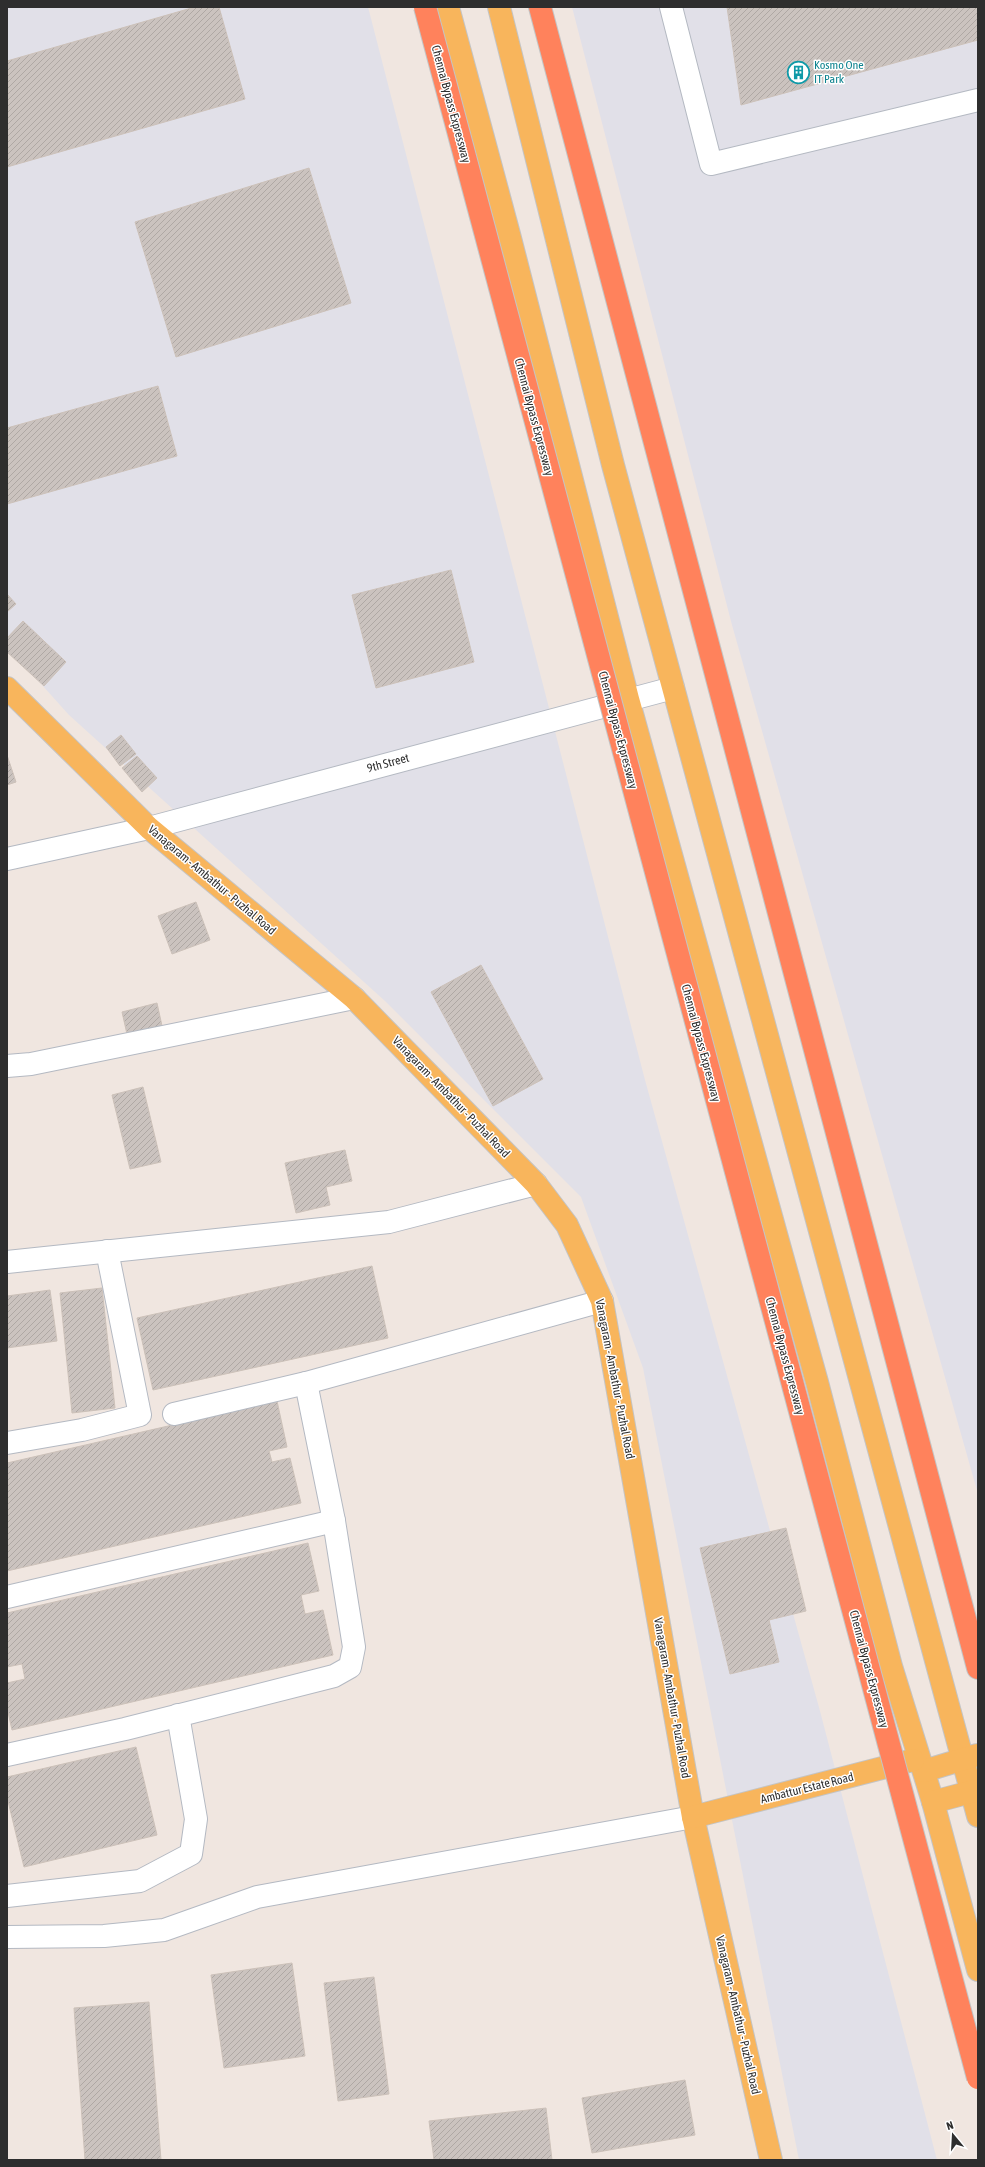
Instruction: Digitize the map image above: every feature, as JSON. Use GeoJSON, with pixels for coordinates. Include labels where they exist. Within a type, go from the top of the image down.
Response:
{"type":"FeatureCollection","features":[{"type":"Feature","properties":{"kind":"highway","name":"Chennai Bypass Expressway"},"geometry":{"type":"LineString","coordinates":[[425,7],[978,2078]]}},
{"type":"Feature","properties":{"kind":"highway"},"geometry":{"type":"LineString","coordinates":[[540,7],[978,1668]]}},
{"type":"Feature","properties":{"kind":"main road"},"geometry":{"type":"LineString","coordinates":[[448,7],[511,241],[628,699],[817,1382],[891,1666],[933,1802],[978,1970]]}},
{"type":"Feature","properties":{"kind":"main road"},"geometry":{"type":"LineString","coordinates":[[498,7],[613,465],[673,688],[971,1757],[978,1816]]}},
{"type":"Feature","properties":{"kind":"main road","name":"Vanagaram - Ambathur - Puzhal Road"},"geometry":{"type":"LineString","coordinates":[[7,688],[149,828],[354,998],[536,1184],[567,1225],[602,1301],[693,1817],[771,2160]]}},
{"type":"Feature","properties":{"kind":"main road","name":"Ambattur Estate Road"},"geometry":{"type":"LineString","coordinates":[[693,1817],[922,1765],[971,1757]]}},
{"type":"Feature","properties":{"kind":"main road"},"geometry":{"type":"LineString","coordinates":[[933,1802],[975,1791]]}},
{"type":"Feature","properties":{"kind":"street"},"geometry":{"type":"LineString","coordinates":[[671,7],[710,164],[978,100]]}},
{"type":"Feature","properties":{"kind":"street","name":"9th Street"},"geometry":{"type":"LineString","coordinates":[[7,859],[149,828],[673,688]]}},
{"type":"Feature","properties":{"kind":"street"},"geometry":{"type":"LineString","coordinates":[[7,1066],[31,1064],[354,998]]}},
{"type":"Feature","properties":{"kind":"street"},"geometry":{"type":"LineString","coordinates":[[7,1262],[389,1222],[536,1184]]}},
{"type":"Feature","properties":{"kind":"street"},"geometry":{"type":"LineString","coordinates":[[7,1443],[82,1430],[140,1415],[107,1252]]}},
{"type":"Feature","properties":{"kind":"street"},"geometry":{"type":"LineString","coordinates":[[174,1414],[306,1383],[602,1301]]}},
{"type":"Feature","properties":{"kind":"street"},"geometry":{"type":"LineString","coordinates":[[7,1755],[125,1729],[334,1676],[350,1667],[354,1647],[334,1521],[306,1383]]}},
{"type":"Feature","properties":{"kind":"street"},"geometry":{"type":"LineString","coordinates":[[7,1597],[334,1521]]}},
{"type":"Feature","properties":{"kind":"street"},"geometry":{"type":"LineString","coordinates":[[7,1896],[140,1881],[191,1854],[196,1819],[178,1715]]}},
{"type":"Feature","properties":{"kind":"street"},"geometry":{"type":"LineString","coordinates":[[7,1937],[104,1936],[164,1930],[256,1897],[693,1817]]}},
{"type":"Feature","properties":{"kind":"shaded area"},"geometry":{"type":"Polygon","coordinates":[[[7,7],[368,7],[645,1080],[820,1711],[937,2160],[799,2160],[643,1368],[581,1197],[385,1001],[69,715],[7,646],[7,7]]]}},
{"type":"Feature","properties":{"kind":"shaded area"},"geometry":{"type":"Polygon","coordinates":[[[572,7],[978,7],[978,1494],[732,625],[572,7]]]}},
{"type":"Feature","properties":{"kind":"building"},"geometry":{"type":"Polygon","coordinates":[[[195,7],[219,7],[245,99],[7,167],[7,61],[195,7]]]}},
{"type":"Feature","properties":{"kind":"building","name":"Kosmo One IT Park"},"geometry":{"type":"Polygon","coordinates":[[[727,7],[978,7],[978,40],[741,105],[727,7]]]}},
{"type":"Feature","properties":{"kind":"building"},"geometry":{"type":"Polygon","coordinates":[[[309,168],[351,303],[176,357],[135,222],[309,168]]]}},
{"type":"Feature","properties":{"kind":"building"},"geometry":{"type":"Polygon","coordinates":[[[158,386],[177,456],[7,504],[7,428],[158,386]]]}},
{"type":"Feature","properties":{"kind":"building"},"geometry":{"type":"Polygon","coordinates":[[[451,570],[474,662],[376,688],[352,595],[451,570]]]}},
{"type":"Feature","properties":{"kind":"building"},"geometry":{"type":"Polygon","coordinates":[[[7,594],[16,604],[7,612],[7,594]]]}},
{"type":"Feature","properties":{"kind":"building"},"geometry":{"type":"Polygon","coordinates":[[[23,621],[66,662],[44,686],[7,652],[7,638],[23,621]]]}},
{"type":"Feature","properties":{"kind":"building"},"geometry":{"type":"Polygon","coordinates":[[[121,735],[136,754],[120,766],[106,747],[121,735]]]}},
{"type":"Feature","properties":{"kind":"building"},"geometry":{"type":"Polygon","coordinates":[[[7,755],[16,782],[7,785],[7,755]]]}},
{"type":"Feature","properties":{"kind":"building"},"geometry":{"type":"Polygon","coordinates":[[[137,756],[157,778],[142,792],[122,768],[137,756]]]}},
{"type":"Feature","properties":{"kind":"building"},"geometry":{"type":"Polygon","coordinates":[[[196,902],[210,940],[172,954],[158,916],[196,902]]]}},
{"type":"Feature","properties":{"kind":"building"},"geometry":{"type":"Polygon","coordinates":[[[481,965],[543,1079],[493,1106],[431,992],[481,965]]]}},
{"type":"Feature","properties":{"kind":"building"},"geometry":{"type":"Polygon","coordinates":[[[157,1003],[164,1035],[129,1043],[122,1012],[157,1003]]]}},
{"type":"Feature","properties":{"kind":"building"},"geometry":{"type":"Polygon","coordinates":[[[143,1087],[161,1162],[130,1169],[112,1095],[143,1087]]]}},
{"type":"Feature","properties":{"kind":"building"},"geometry":{"type":"Polygon","coordinates":[[[345,1150],[352,1181],[326,1187],[330,1205],[296,1213],[285,1163],[345,1150]]]}},
{"type":"Feature","properties":{"kind":"building"},"geometry":{"type":"Polygon","coordinates":[[[372,1266],[388,1338],[153,1390],[137,1318],[372,1266]]]}},
{"type":"Feature","properties":{"kind":"building"},"geometry":{"type":"Polygon","coordinates":[[[102,1288],[115,1408],[72,1413],[60,1293],[102,1288]]]}},
{"type":"Feature","properties":{"kind":"building"},"geometry":{"type":"Polygon","coordinates":[[[50,1290],[57,1341],[7,1348],[7,1296],[50,1290]]]}},
{"type":"Feature","properties":{"kind":"building"},"geometry":{"type":"Polygon","coordinates":[[[277,1401],[287,1447],[269,1451],[272,1462],[290,1458],[301,1503],[7,1571],[7,1463],[277,1401]]]}},
{"type":"Feature","properties":{"kind":"building"},"geometry":{"type":"Polygon","coordinates":[[[786,1528],[806,1611],[769,1620],[779,1662],[730,1674],[700,1548],[786,1528]]]}},
{"type":"Feature","properties":{"kind":"building"},"geometry":{"type":"Polygon","coordinates":[[[308,1543],[319,1591],[301,1595],[305,1614],[323,1610],[333,1655],[12,1730],[7,1708],[7,1683],[25,1679],[22,1664],[7,1667],[7,1613],[308,1543]]]}},
{"type":"Feature","properties":{"kind":"building"},"geometry":{"type":"Polygon","coordinates":[[[136,1747],[157,1835],[24,1867],[7,1797],[7,1777],[136,1747]]]}},
{"type":"Feature","properties":{"kind":"building"},"geometry":{"type":"Polygon","coordinates":[[[292,1963],[305,2056],[224,2068],[211,1975],[292,1963]]]}},
{"type":"Feature","properties":{"kind":"building"},"geometry":{"type":"Polygon","coordinates":[[[374,1977],[389,2094],[338,2101],[324,1983],[374,1977]]]}},
{"type":"Feature","properties":{"kind":"building"},"geometry":{"type":"Polygon","coordinates":[[[149,2002],[161,2160],[85,2160],[74,2008],[149,2002]]]}},
{"type":"Feature","properties":{"kind":"building"},"geometry":{"type":"Polygon","coordinates":[[[685,2080],[695,2135],[592,2153],[582,2098],[685,2080]]]}},
{"type":"Feature","properties":{"kind":"building"},"geometry":{"type":"Polygon","coordinates":[[[546,2108],[552,2160],[434,2160],[429,2121],[546,2108]]]}},
{"type":"Feature","properties":{"kind":"place","name":"Kosmo One IT Park"},"geometry":{"type":"Point","coordinates":[798,72]}}]}
